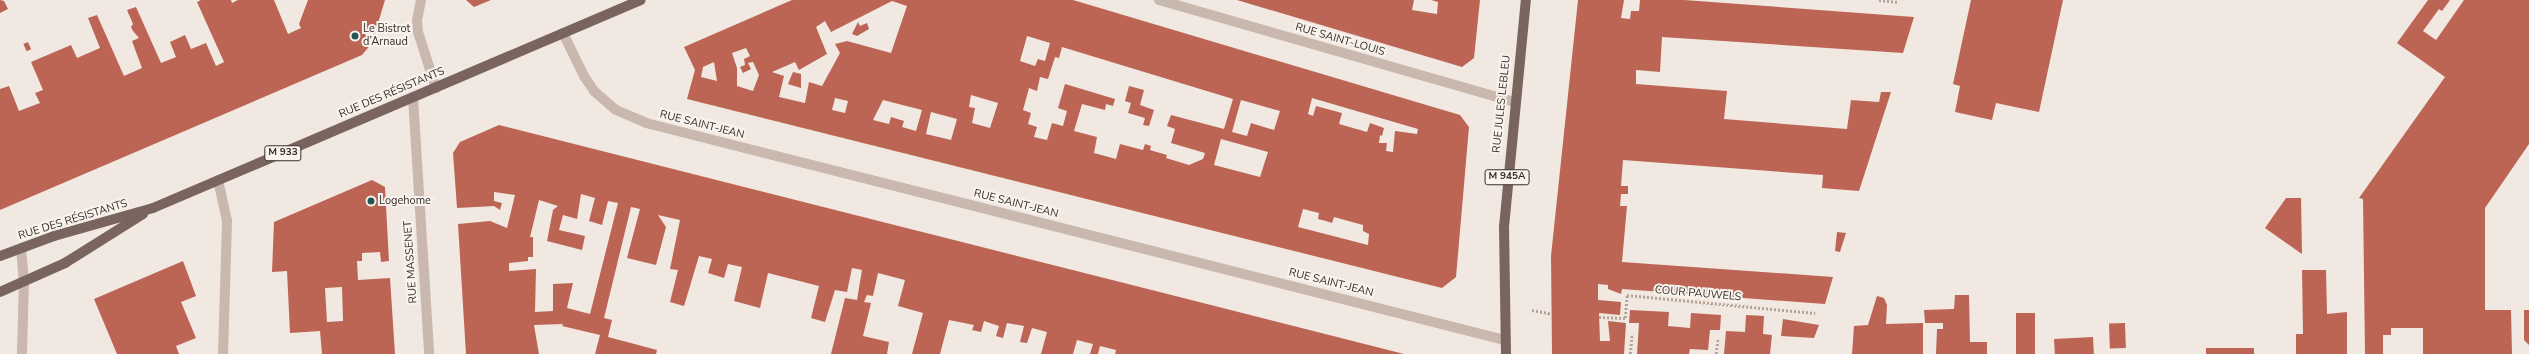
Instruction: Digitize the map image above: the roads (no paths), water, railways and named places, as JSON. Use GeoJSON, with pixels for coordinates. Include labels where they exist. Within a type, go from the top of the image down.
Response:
{"type":"FeatureCollection","features":[{"type":"Feature","properties":{"kind":"main road","name":"RUE DES RÉSISTANTS"},"geometry":{"type":"LineString","coordinates":[[0,256],[54,236],[153,208],[641,0]]}},
{"type":"Feature","properties":{"kind":"main road","name":"RUE JULES LEBLEU"},"geometry":{"type":"LineString","coordinates":[[1506,354],[1504,226],[1514,102],[1526,0]]}},
{"type":"Feature","properties":{"kind":"main road","name":"RUE DES RÉSISTANTS"},"geometry":{"type":"LineString","coordinates":[[0,292],[65,263],[153,208]]}},
{"type":"Feature","properties":{"kind":"street"},"geometry":{"type":"LineString","coordinates":[[421,0],[417,20],[418,32],[436,88]]}},
{"type":"Feature","properties":{"kind":"street","name":"RUE SAINT-LOUIS"},"geometry":{"type":"LineString","coordinates":[[1159,0],[1514,102]]}},
{"type":"Feature","properties":{"kind":"street","name":"RUE SAINT-JEAN"},"geometry":{"type":"LineString","coordinates":[[562,33],[584,76],[599,96],[616,110],[646,123],[1505,340]]}},
{"type":"Feature","properties":{"kind":"street","name":"RUE MASSENET"},"geometry":{"type":"LineString","coordinates":[[413,97],[429,354]]}},
{"type":"Feature","properties":{"kind":"street"},"geometry":{"type":"LineString","coordinates":[[218,180],[227,221],[223,354]]}},
{"type":"Feature","properties":{"kind":"street"},"geometry":{"type":"LineString","coordinates":[[21,248],[24,282],[22,354]]}},
{"type":"Feature","properties":{"kind":"place","name":"Le Bistrot d’Arnaud"},"geometry":{"type":"Point","coordinates":[355,36]}},
{"type":"Feature","properties":{"kind":"place","name":"Logehome"},"geometry":{"type":"Point","coordinates":[371,201]}}]}
